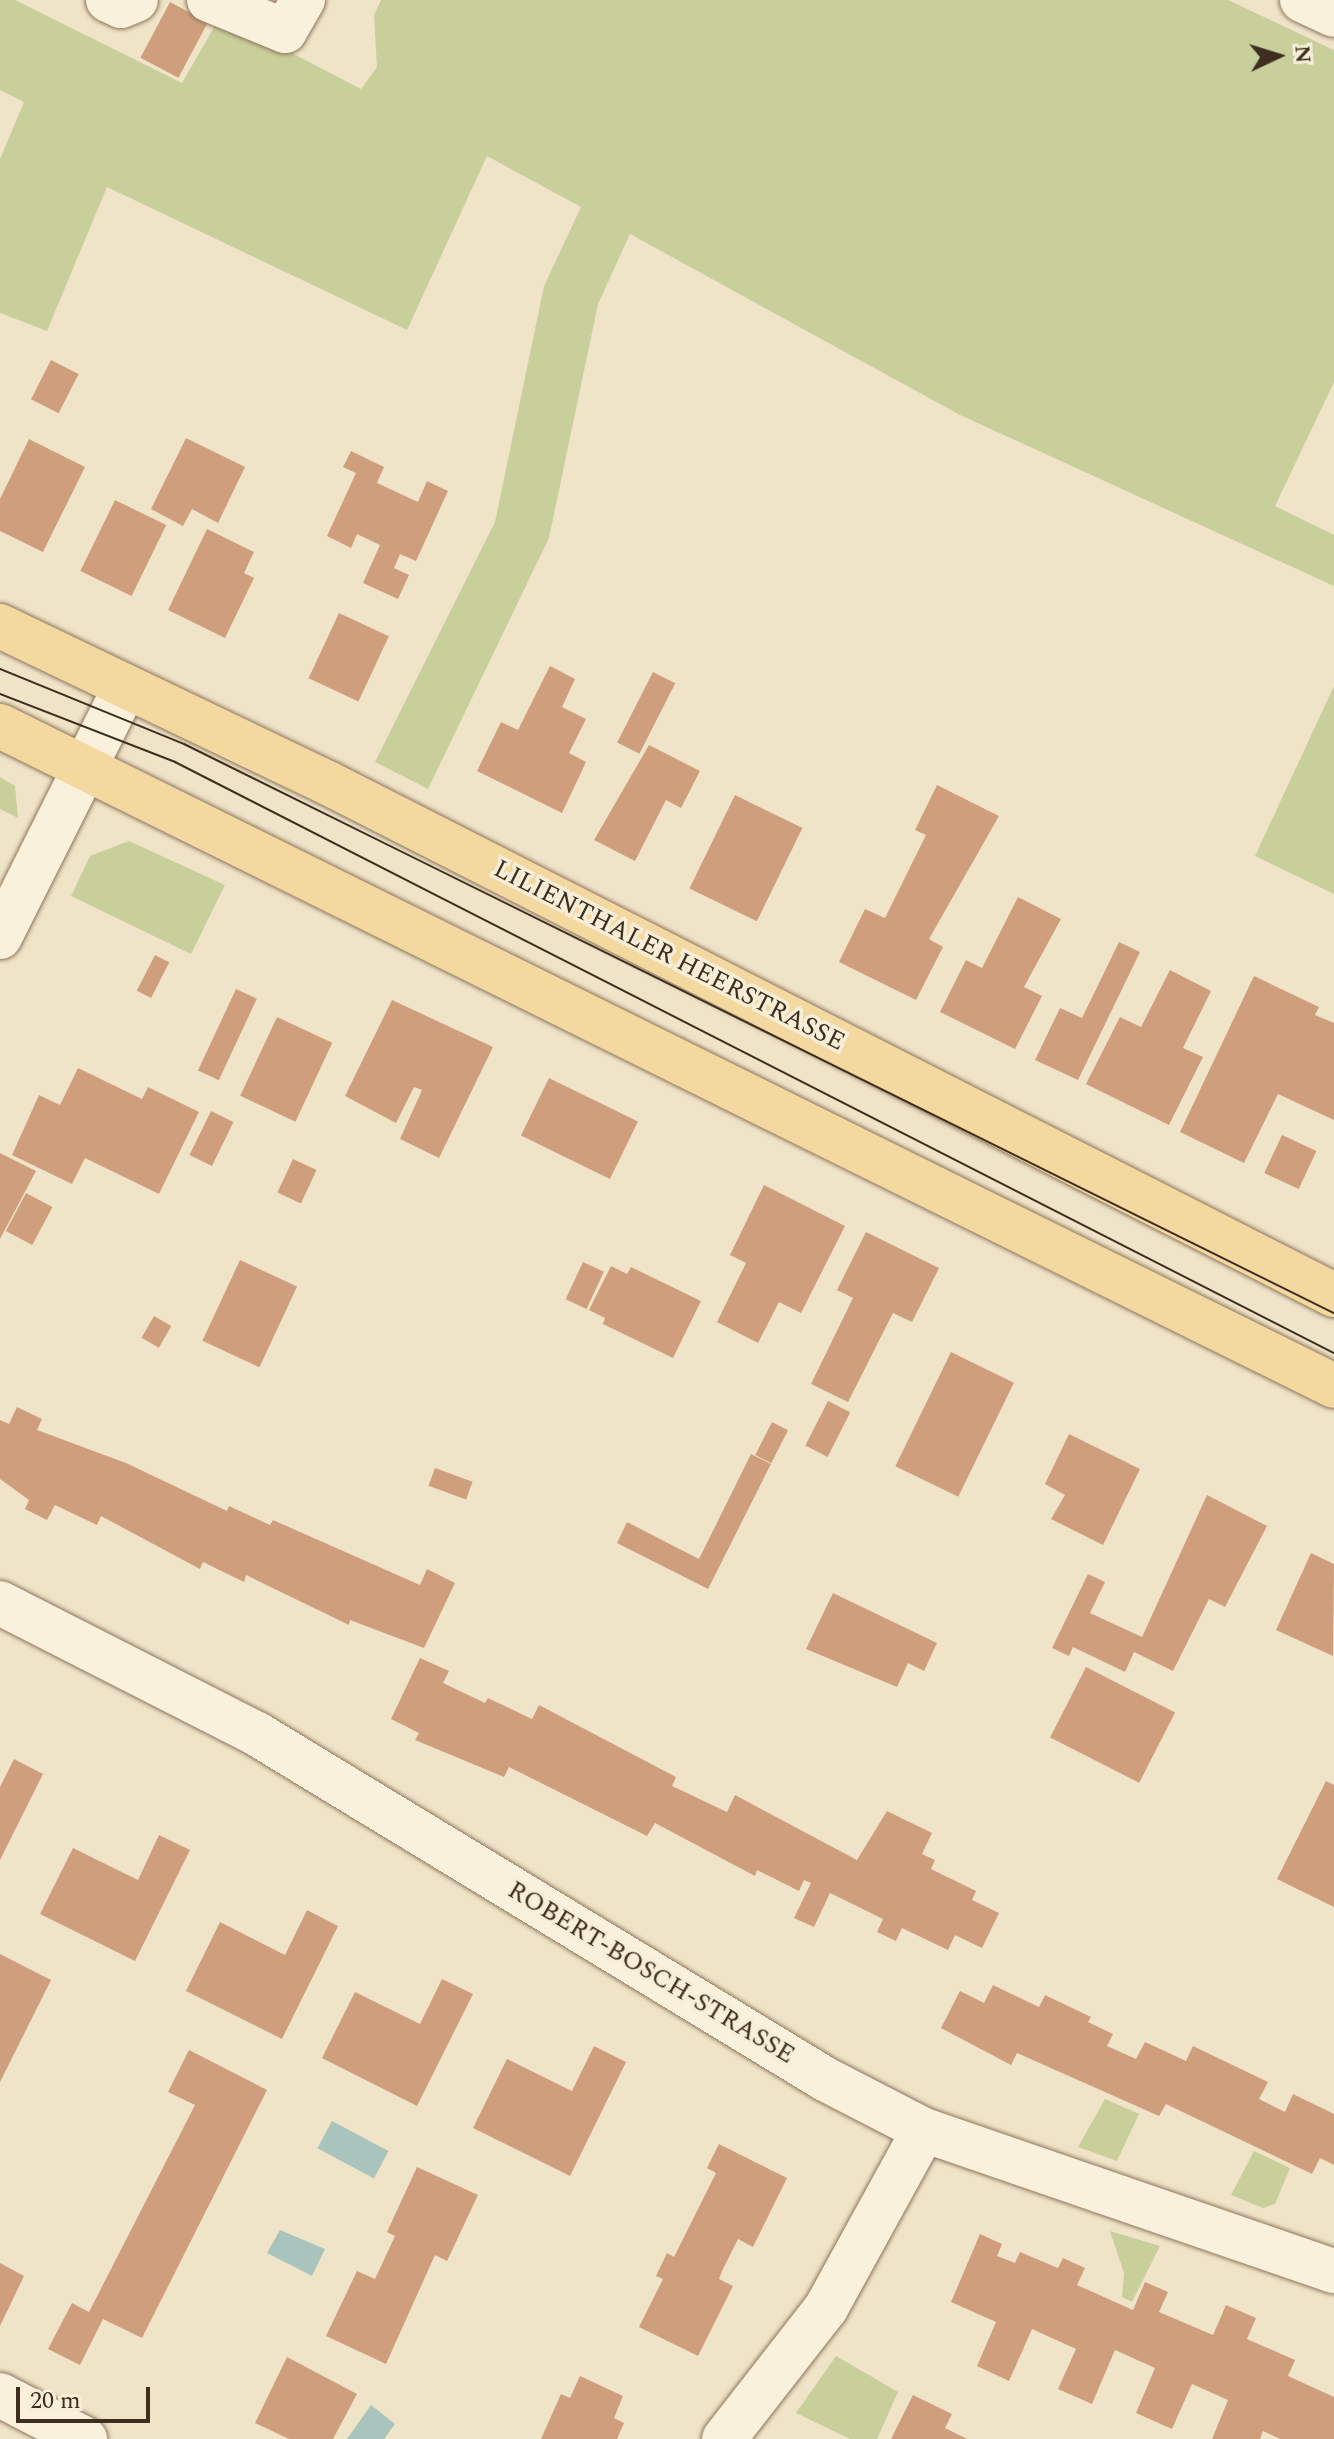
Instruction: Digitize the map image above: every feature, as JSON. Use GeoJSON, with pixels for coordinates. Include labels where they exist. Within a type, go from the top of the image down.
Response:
{"type":"FeatureCollection","features":[{"type":"Feature","properties":{"kind":"main road","name":"LILIENTHALER HEERSTRASSE"},"geometry":{"type":"LineString","coordinates":[[0,626],[371,804],[1334,1295]]}},
{"type":"Feature","properties":{"kind":"main road"},"geometry":{"type":"LineString","coordinates":[[0,726],[1334,1386]]}},
{"type":"Feature","properties":{"kind":"street"},"geometry":{"type":"LineString","coordinates":[[108,0],[121,6],[136,0]]}},
{"type":"Feature","properties":{"kind":"street"},"geometry":{"type":"LineString","coordinates":[[209,0],[285,31],[303,0]]}},
{"type":"Feature","properties":{"kind":"street"},"geometry":{"type":"LineString","coordinates":[[1302,0],[1334,15]]}},
{"type":"Feature","properties":{"kind":"street"},"geometry":{"type":"LineString","coordinates":[[0,937],[125,687]]}},
{"type":"Feature","properties":{"kind":"street","name":"ROBERT-BOSCH-STRASSE"},"geometry":{"type":"LineString","coordinates":[[0,1603],[257,1734],[825,2079],[924,2130],[1334,2271]]}},
{"type":"Feature","properties":{"kind":"street"},"geometry":{"type":"LineString","coordinates":[[724,2439],[826,2308],[924,2130]]}},
{"type":"Feature","properties":{"kind":"street"},"geometry":{"type":"LineString","coordinates":[[0,2395],[85,2439]]}},
{"type":"Feature","properties":{"kind":"green space"},"geometry":{"type":"Polygon","coordinates":[[[0,0],[15,0],[182,83],[217,22],[240,26],[361,89],[377,67],[374,15],[381,0],[1228,0],[1334,50],[1334,382],[1275,506],[1334,535],[1334,586],[960,415],[630,234],[598,304],[549,538],[428,789],[375,762],[495,522],[544,286],[581,207],[487,156],[407,330],[107,187],[47,331],[0,313],[0,159],[24,102],[0,90],[0,0]]]}},
{"type":"Feature","properties":{"kind":"green space"},"geometry":{"type":"Polygon","coordinates":[[[1334,686],[1334,894],[1255,856],[1334,686]]]}},
{"type":"Feature","properties":{"kind":"green space"},"geometry":{"type":"Polygon","coordinates":[[[0,777],[15,786],[18,818],[0,809],[0,777]]]}},
{"type":"Feature","properties":{"kind":"green space"},"geometry":{"type":"Polygon","coordinates":[[[129,841],[225,885],[191,954],[71,896],[90,856],[129,841]]]}},
{"type":"Feature","properties":{"kind":"green space"},"geometry":{"type":"Polygon","coordinates":[[[1105,2099],[1139,2114],[1117,2161],[1078,2147],[1105,2099]]]}},
{"type":"Feature","properties":{"kind":"green space"},"geometry":{"type":"Polygon","coordinates":[[[1254,2151],[1290,2168],[1275,2204],[1263,2208],[1231,2195],[1254,2151]]]}},
{"type":"Feature","properties":{"kind":"green space"},"geometry":{"type":"Polygon","coordinates":[[[1110,2231],[1160,2246],[1132,2302],[1122,2297],[1124,2273],[1110,2231]]]}},
{"type":"Feature","properties":{"kind":"green space"},"geometry":{"type":"Polygon","coordinates":[[[836,2356],[898,2392],[877,2439],[850,2439],[796,2413],[836,2356]]]}},
{"type":"Feature","properties":{"kind":"water"},"geometry":{"type":"Polygon","coordinates":[[[332,2121],[389,2151],[374,2178],[317,2148],[332,2121]]]}},
{"type":"Feature","properties":{"kind":"water"},"geometry":{"type":"Polygon","coordinates":[[[280,2230],[325,2249],[312,2276],[267,2253],[280,2230]]]}},
{"type":"Feature","properties":{"kind":"water"},"geometry":{"type":"Polygon","coordinates":[[[371,2405],[395,2424],[384,2439],[347,2439],[371,2405]]]}},
{"type":"Feature","properties":{"kind":"building"},"geometry":{"type":"Polygon","coordinates":[[[170,2],[208,22],[178,78],[140,58],[170,2]]]}},
{"type":"Feature","properties":{"kind":"building"},"geometry":{"type":"Polygon","coordinates":[[[51,360],[79,374],[59,413],[31,399],[51,360]]]}},
{"type":"Feature","properties":{"kind":"building"},"geometry":{"type":"Polygon","coordinates":[[[186,438],[245,467],[218,523],[192,509],[183,526],[151,509],[186,438]]]}},
{"type":"Feature","properties":{"kind":"building"},"geometry":{"type":"Polygon","coordinates":[[[29,439],[85,467],[43,552],[0,531],[0,499],[29,439]]]}},
{"type":"Feature","properties":{"kind":"building"},"geometry":{"type":"Polygon","coordinates":[[[351,451],[384,467],[377,483],[418,502],[427,481],[448,491],[416,561],[400,554],[394,568],[409,575],[398,599],[363,583],[380,545],[357,534],[351,548],[327,536],[356,473],[343,467],[351,451]]]}},
{"type":"Feature","properties":{"kind":"building"},"geometry":{"type":"Polygon","coordinates":[[[115,500],[166,525],[132,596],[80,571],[115,500]]]}},
{"type":"Feature","properties":{"kind":"building"},"geometry":{"type":"Polygon","coordinates":[[[207,529],[254,552],[244,573],[254,578],[225,638],[168,610],[207,529]]]}},
{"type":"Feature","properties":{"kind":"building"},"geometry":{"type":"Polygon","coordinates":[[[339,613],[389,636],[358,701],[309,678],[339,613]]]}},
{"type":"Feature","properties":{"kind":"building"},"geometry":{"type":"Polygon","coordinates":[[[550,666],[575,679],[562,707],[586,719],[569,753],[586,762],[562,813],[477,771],[501,722],[518,730],[550,666]]]}},
{"type":"Feature","properties":{"kind":"building"},"geometry":{"type":"Polygon","coordinates":[[[653,672],[675,683],[639,754],[617,742],[653,672]]]}},
{"type":"Feature","properties":{"kind":"building"},"geometry":{"type":"Polygon","coordinates":[[[649,745],[700,771],[681,808],[666,800],[635,861],[594,840],[649,745]]]}},
{"type":"Feature","properties":{"kind":"building"},"geometry":{"type":"Polygon","coordinates":[[[937,785],[999,816],[929,939],[943,947],[916,1000],[839,962],[865,909],[885,918],[926,835],[915,830],[937,785]]]}},
{"type":"Feature","properties":{"kind":"building"},"geometry":{"type":"Polygon","coordinates":[[[735,795],[802,828],[757,921],[689,888],[735,795]]]}},
{"type":"Feature","properties":{"kind":"building"},"geometry":{"type":"Polygon","coordinates":[[[1018,897],[1061,919],[1024,987],[1042,996],[1015,1049],[940,1012],[966,960],[982,968],[1018,897]]]}},
{"type":"Feature","properties":{"kind":"building"},"geometry":{"type":"Polygon","coordinates":[[[1119,942],[1140,952],[1078,1080],[1035,1060],[1060,1008],[1082,1018],[1119,942]]]}},
{"type":"Feature","properties":{"kind":"building"},"geometry":{"type":"Polygon","coordinates":[[[155,955],[169,962],[151,998],[137,991],[155,955]]]}},
{"type":"Feature","properties":{"kind":"building"},"geometry":{"type":"Polygon","coordinates":[[[1170,970],[1211,991],[1183,1048],[1203,1057],[1169,1125],[1086,1084],[1120,1017],[1141,1027],[1170,970]]]}},
{"type":"Feature","properties":{"kind":"building"},"geometry":{"type":"Polygon","coordinates":[[[1254,976],[1319,1007],[1315,1015],[1334,1023],[1334,1120],[1278,1094],[1244,1163],[1180,1132],[1254,976]]]}},
{"type":"Feature","properties":{"kind":"building"},"geometry":{"type":"Polygon","coordinates":[[[236,989],[257,999],[219,1080],[198,1071],[236,989]]]}},
{"type":"Feature","properties":{"kind":"building"},"geometry":{"type":"Polygon","coordinates":[[[392,1000],[493,1047],[439,1158],[400,1139],[422,1090],[414,1087],[396,1123],[345,1096],[392,1000]]]}},
{"type":"Feature","properties":{"kind":"building"},"geometry":{"type":"Polygon","coordinates":[[[277,1017],[332,1043],[296,1122],[240,1096],[277,1017]]]}},
{"type":"Feature","properties":{"kind":"building"},"geometry":{"type":"Polygon","coordinates":[[[78,1068],[142,1099],[148,1087],[199,1112],[159,1194],[85,1158],[72,1184],[12,1155],[39,1095],[60,1105],[78,1068]]]}},
{"type":"Feature","properties":{"kind":"building"},"geometry":{"type":"Polygon","coordinates":[[[549,1078],[638,1121],[610,1179],[521,1136],[549,1078]]]}},
{"type":"Feature","properties":{"kind":"building"},"geometry":{"type":"Polygon","coordinates":[[[211,1111],[233,1122],[212,1166],[190,1155],[211,1111]]]}},
{"type":"Feature","properties":{"kind":"building"},"geometry":{"type":"Polygon","coordinates":[[[1282,1135],[1316,1151],[1299,1189],[1264,1173],[1282,1135]]]}},
{"type":"Feature","properties":{"kind":"building"},"geometry":{"type":"Polygon","coordinates":[[[0,1153],[36,1171],[0,1239],[0,1153]]]}},
{"type":"Feature","properties":{"kind":"building"},"geometry":{"type":"Polygon","coordinates":[[[293,1159],[317,1170],[301,1204],[277,1193],[293,1159]]]}},
{"type":"Feature","properties":{"kind":"building"},"geometry":{"type":"Polygon","coordinates":[[[764,1185],[845,1226],[801,1313],[779,1302],[758,1343],[717,1322],[746,1263],[730,1255],[764,1185]]]}},
{"type":"Feature","properties":{"kind":"building"},"geometry":{"type":"Polygon","coordinates":[[[26,1193],[52,1207],[32,1245],[6,1231],[26,1193]]]}},
{"type":"Feature","properties":{"kind":"building"},"geometry":{"type":"Polygon","coordinates":[[[866,1232],[939,1268],[912,1322],[893,1313],[848,1402],[811,1384],[853,1298],[837,1290],[866,1232]]]}},
{"type":"Feature","properties":{"kind":"building"},"geometry":{"type":"Polygon","coordinates":[[[240,1260],[297,1287],[259,1367],[202,1341],[240,1260]]]}},
{"type":"Feature","properties":{"kind":"building"},"geometry":{"type":"Polygon","coordinates":[[[583,1262],[604,1272],[587,1309],[566,1299],[583,1262]]]}},
{"type":"Feature","properties":{"kind":"building"},"geometry":{"type":"Polygon","coordinates":[[[611,1266],[627,1274],[631,1267],[701,1301],[673,1358],[603,1324],[605,1318],[589,1310],[611,1266]]]}},
{"type":"Feature","properties":{"kind":"building"},"geometry":{"type":"Polygon","coordinates":[[[154,1316],[171,1326],[159,1348],[142,1338],[154,1316]]]}},
{"type":"Feature","properties":{"kind":"building"},"geometry":{"type":"Polygon","coordinates":[[[951,1352],[1014,1383],[958,1497],[895,1466],[951,1352]]]}},
{"type":"Feature","properties":{"kind":"building"},"geometry":{"type":"Polygon","coordinates":[[[828,1401],[850,1412],[828,1457],[805,1446],[828,1401]]]}},
{"type":"Feature","properties":{"kind":"building"},"geometry":{"type":"Polygon","coordinates":[[[17,1407],[42,1419],[37,1430],[126,1463],[227,1511],[229,1506],[270,1525],[273,1520],[420,1585],[427,1569],[455,1583],[424,1648],[350,1620],[349,1625],[246,1575],[244,1582],[203,1562],[200,1569],[101,1516],[97,1525],[55,1505],[47,1520],[25,1509],[29,1500],[0,1479],[0,1420],[9,1424],[17,1407]]]}},
{"type":"Feature","properties":{"kind":"building"},"geometry":{"type":"Polygon","coordinates":[[[772,1422],[788,1430],[771,1463],[755,1455],[772,1422]]]}},
{"type":"Feature","properties":{"kind":"building"},"geometry":{"type":"Polygon","coordinates":[[[1069,1434],[1140,1469],[1103,1545],[1051,1519],[1065,1495],[1045,1484],[1069,1434]]]}},
{"type":"Feature","properties":{"kind":"building"},"geometry":{"type":"Polygon","coordinates":[[[751,1454],[771,1464],[708,1589],[617,1543],[627,1522],[699,1559],[751,1454]]]}},
{"type":"Feature","properties":{"kind":"building"},"geometry":{"type":"Polygon","coordinates":[[[435,1468],[473,1482],[466,1500],[429,1486],[435,1468]]]}},
{"type":"Feature","properties":{"kind":"building"},"geometry":{"type":"Polygon","coordinates":[[[1207,1495],[1267,1526],[1225,1607],[1209,1599],[1173,1671],[1134,1652],[1125,1672],[1073,1647],[1069,1656],[1052,1648],[1088,1574],[1105,1582],[1090,1613],[1142,1637],[1207,1495]]]}},
{"type":"Feature","properties":{"kind":"building"},"geometry":{"type":"Polygon","coordinates":[[[1311,1553],[1334,1564],[1333,1656],[1276,1630],[1311,1553]]]}},
{"type":"Feature","properties":{"kind":"building"},"geometry":{"type":"Polygon","coordinates":[[[833,1593],[937,1643],[924,1671],[908,1663],[897,1687],[806,1649],[833,1593]]]}},
{"type":"Feature","properties":{"kind":"building"},"geometry":{"type":"Polygon","coordinates":[[[420,1658],[449,1671],[443,1683],[485,1703],[488,1698],[532,1719],[539,1705],[676,1777],[672,1786],[727,1812],[735,1795],[857,1860],[887,1811],[932,1833],[922,1854],[935,1860],[931,1869],[976,1891],[972,1900],[999,1913],[982,1948],[955,1935],[948,1950],[902,1928],[896,1941],[877,1932],[883,1919],[830,1893],[814,1927],[794,1918],[811,1883],[804,1880],[799,1891],[757,1870],[755,1876],[655,1823],[647,1836],[509,1767],[504,1777],[415,1740],[419,1733],[391,1719],[420,1658]]]}},
{"type":"Feature","properties":{"kind":"building"},"geometry":{"type":"Polygon","coordinates":[[[1086,1667],[1175,1712],[1139,1783],[1050,1737],[1086,1667]]]}},
{"type":"Feature","properties":{"kind":"building"},"geometry":{"type":"Polygon","coordinates":[[[14,1759],[43,1774],[0,1860],[0,1787],[14,1759]]]}},
{"type":"Feature","properties":{"kind":"building"},"geometry":{"type":"Polygon","coordinates":[[[1326,1781],[1334,1785],[1334,1907],[1277,1879],[1326,1781]]]}},
{"type":"Feature","properties":{"kind":"building"},"geometry":{"type":"Polygon","coordinates":[[[159,1835],[190,1850],[135,1961],[40,1914],[73,1848],[138,1880],[159,1835]]]}},
{"type":"Feature","properties":{"kind":"building"},"geometry":{"type":"Polygon","coordinates":[[[307,1910],[338,1926],[282,2039],[186,1991],[220,1922],[285,1955],[307,1910]]]}},
{"type":"Feature","properties":{"kind":"building"},"geometry":{"type":"Polygon","coordinates":[[[0,1954],[51,1980],[0,2082],[0,1954]]]}},
{"type":"Feature","properties":{"kind":"building"},"geometry":{"type":"Polygon","coordinates":[[[442,1979],[473,1994],[417,2106],[322,2058],[355,1992],[420,2024],[442,1979]]]}},
{"type":"Feature","properties":{"kind":"building"},"geometry":{"type":"Polygon","coordinates":[[[993,1985],[1039,2007],[1045,1995],[1091,2017],[1088,2022],[1113,2034],[1107,2046],[1136,2059],[1145,2042],[1186,2061],[1193,2046],[1268,2082],[1259,2099],[1285,2112],[1293,2094],[1334,2114],[1334,2165],[1320,2158],[1312,2174],[1166,2104],[1159,2116],[1017,2053],[1011,2065],[941,2028],[960,1991],[984,2003],[993,1985]]]}},
{"type":"Feature","properties":{"kind":"building"},"geometry":{"type":"Polygon","coordinates":[[[594,2046],[626,2062],[570,2176],[473,2128],[507,2059],[572,2091],[594,2046]]]}},
{"type":"Feature","properties":{"kind":"building"},"geometry":{"type":"Polygon","coordinates":[[[189,2050],[267,2090],[142,2338],[103,2319],[80,2365],[48,2349],[72,2303],[89,2312],[195,2105],[168,2092],[189,2050]]]}},
{"type":"Feature","properties":{"kind":"building"},"geometry":{"type":"Polygon","coordinates":[[[719,2144],[787,2178],[753,2247],[738,2239],[722,2271],[719,2279],[733,2286],[698,2356],[639,2327],[663,2279],[656,2276],[667,2253],[674,2257],[716,2173],[707,2168],[719,2144]]]}},
{"type":"Feature","properties":{"kind":"building"},"geometry":{"type":"Polygon","coordinates":[[[417,2167],[478,2195],[447,2261],[435,2255],[386,2364],[326,2336],[357,2271],[375,2279],[395,2236],[387,2232],[417,2167]]]}},
{"type":"Feature","properties":{"kind":"building"},"geometry":{"type":"Polygon","coordinates":[[[980,2234],[1002,2244],[997,2256],[1015,2263],[1020,2252],[1058,2268],[1063,2258],[1085,2268],[1077,2285],[1133,2310],[1145,2282],[1168,2292],[1159,2312],[1213,2335],[1226,2305],[1256,2318],[1247,2339],[1295,2360],[1288,2376],[1334,2397],[1334,2439],[1280,2439],[1263,2431],[1260,2439],[1212,2439],[1228,2400],[1192,2384],[1172,2429],[1136,2413],[1155,2368],[1115,2350],[1092,2404],[1058,2389],[1076,2349],[1032,2329],[1009,2381],[977,2366],[996,2322],[951,2302],[980,2234]]]}},
{"type":"Feature","properties":{"kind":"building"},"geometry":{"type":"Polygon","coordinates":[[[0,2263],[24,2276],[0,2326],[0,2263]]]}},
{"type":"Feature","properties":{"kind":"building"},"geometry":{"type":"Polygon","coordinates":[[[287,2357],[357,2394],[333,2439],[289,2439],[255,2423],[287,2357]]]}},
{"type":"Feature","properties":{"kind":"building"},"geometry":{"type":"Polygon","coordinates":[[[580,2376],[623,2396],[614,2418],[624,2423],[617,2439],[541,2439],[561,2394],[570,2398],[580,2376]]]}},
{"type":"Feature","properties":{"kind":"building"},"geometry":{"type":"Polygon","coordinates":[[[913,2395],[952,2414],[945,2428],[967,2439],[891,2439],[913,2395]]]}},
{"type":"Feature","properties":{"kind":"tram line"},"geometry":{"type":"LineString","coordinates":[[0,669],[184,744],[1334,1313]]}},
{"type":"Feature","properties":{"kind":"tram line"},"geometry":{"type":"LineString","coordinates":[[0,694],[175,762],[1334,1353]]}}]}
